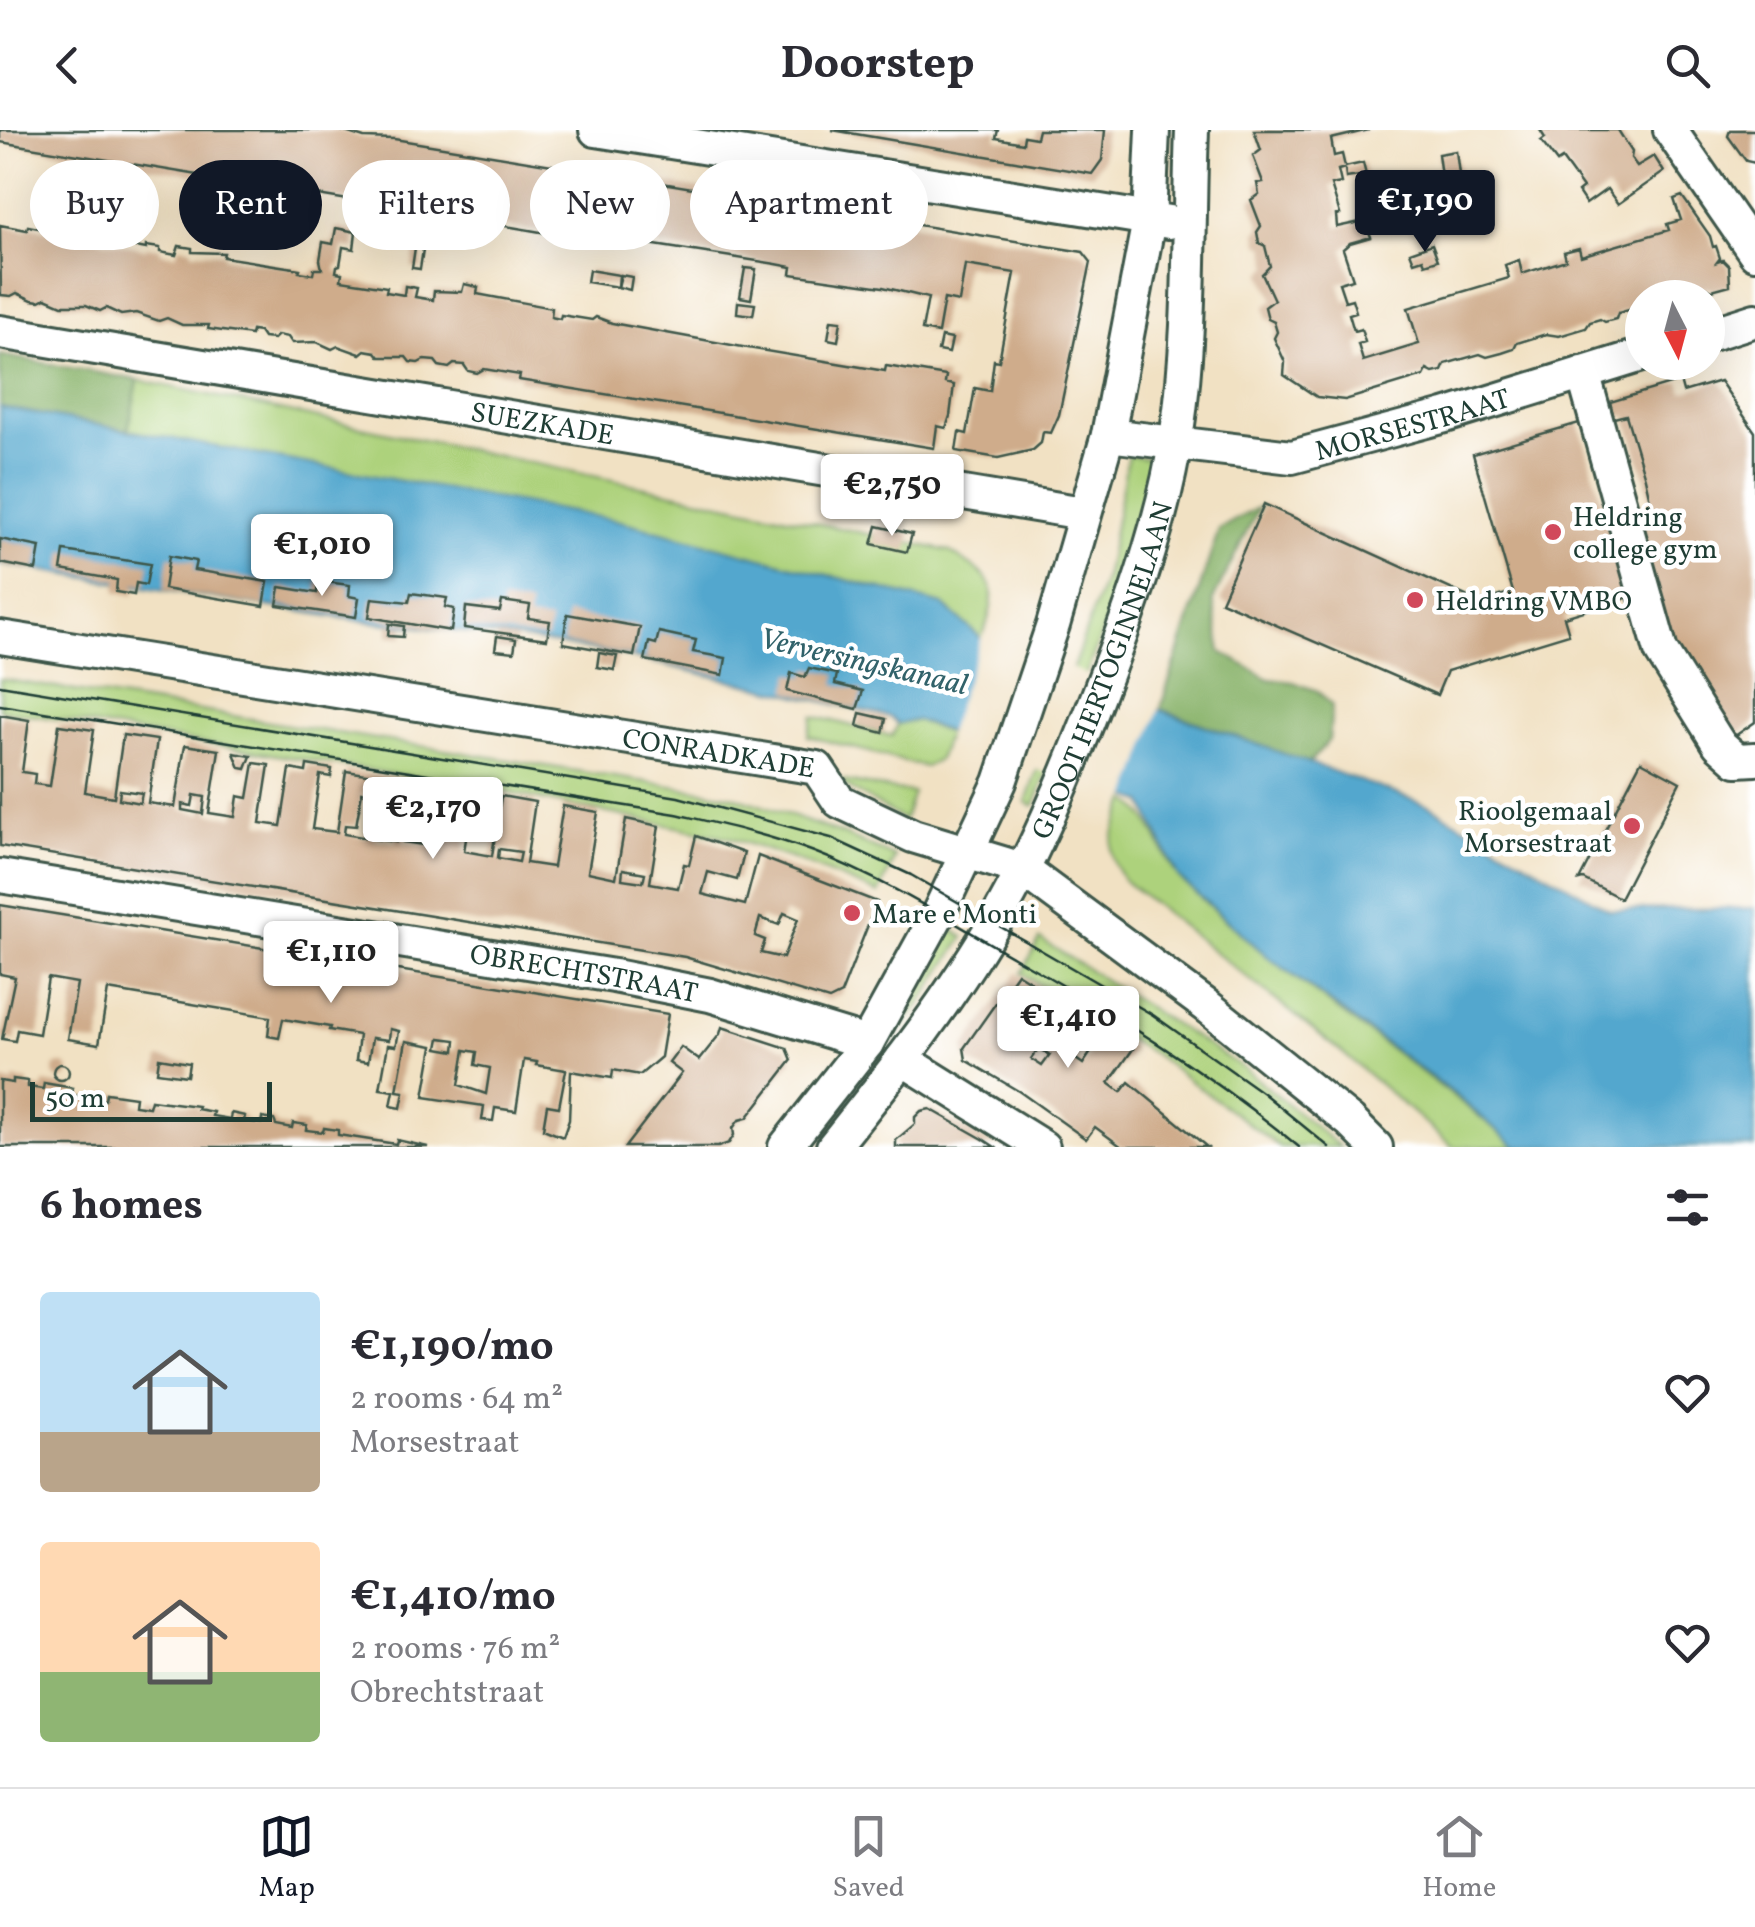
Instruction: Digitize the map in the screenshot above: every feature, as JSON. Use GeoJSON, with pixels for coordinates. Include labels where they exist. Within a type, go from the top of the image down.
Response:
{"type":"FeatureCollection","features":[{"type":"Feature","properties":{"kind":"street"},"geometry":{"type":"LineString","coordinates":[[596,130],[1188,224]]}},
{"type":"Feature","properties":{"kind":"street","name":"GROOT HERTOGINNELAAN"},"geometry":{"type":"LineString","coordinates":[[786,1147],[867,1043],[938,914],[1000,782],[1108,435],[1149,220],[1153,130]]}},
{"type":"Feature","properties":{"kind":"street","name":"GROOT HERTOGINNELAAN"},"geometry":{"type":"LineString","coordinates":[[833,1147],[902,1059],[994,922],[1054,801],[1116,647],[1153,536],[1175,443],[1184,377],[1192,130]]}},
{"type":"Feature","properties":{"kind":"street"},"geometry":{"type":"LineString","coordinates":[[1670,130],[1755,253]]}},
{"type":"Feature","properties":{"kind":"street"},"geometry":{"type":"LineString","coordinates":[[1725,330],[1755,320]]}},
{"type":"Feature","properties":{"kind":"street","name":"SUEZKADE"},"geometry":{"type":"LineString","coordinates":[[0,332],[1084,513]]}},
{"type":"Feature","properties":{"kind":"street","name":"MORSESTRAAT"},"geometry":{"type":"LineString","coordinates":[[1175,443],[1292,457],[1445,416],[1625,360]]}},
{"type":"Feature","properties":{"kind":"street"},"geometry":{"type":"LineString","coordinates":[[1583,373],[1661,652],[1719,744],[1737,760],[1755,758]]}},
{"type":"Feature","properties":{"kind":"street"},"geometry":{"type":"LineString","coordinates":[[1108,435],[1175,443]]}},
{"type":"Feature","properties":{"kind":"street","name":"CONRADKADE"},"geometry":{"type":"LineString","coordinates":[[0,637],[817,768],[839,801],[913,836],[1022,869],[1207,1006],[1350,1121],[1376,1147]]}},
{"type":"Feature","properties":{"kind":"street","name":"OBRECHTSTRAAT"},"geometry":{"type":"LineString","coordinates":[[0,876],[614,976],[710,995],[867,1043]]}},
{"type":"Feature","properties":{"kind":"street"},"geometry":{"type":"LineString","coordinates":[[902,1059],[1042,1147]]}},
{"type":"Feature","properties":{"kind":"green space"},"geometry":{"type":"Polygon","coordinates":[[[0,355],[138,380],[128,430],[0,407],[0,355]]]}},
{"type":"Feature","properties":{"kind":"green space"},"geometry":{"type":"Polygon","coordinates":[[[138,380],[949,551],[977,570],[990,586],[988,620],[982,639],[943,605],[128,430],[138,380]]]}},
{"type":"Feature","properties":{"kind":"green space"},"geometry":{"type":"Polygon","coordinates":[[[1128,455],[1158,460],[1143,530],[1034,806],[1026,802],[1106,574],[1128,455]]]}},
{"type":"Feature","properties":{"kind":"green space"},"geometry":{"type":"Polygon","coordinates":[[[1259,507],[1213,600],[1221,652],[1269,679],[1318,691],[1332,706],[1329,740],[1309,763],[1160,709],[1219,529],[1259,507]]]}},
{"type":"Feature","properties":{"kind":"green space"},"geometry":{"type":"Polygon","coordinates":[[[0,679],[734,796],[895,857],[879,894],[731,838],[504,792],[0,710],[0,679]]]}},
{"type":"Feature","properties":{"kind":"green space"},"geometry":{"type":"Polygon","coordinates":[[[813,716],[892,736],[898,724],[916,720],[948,733],[938,760],[925,767],[808,736],[813,716]]]}},
{"type":"Feature","properties":{"kind":"green space"},"geometry":{"type":"Polygon","coordinates":[[[834,779],[913,793],[904,820],[834,779]]]}},
{"type":"Feature","properties":{"kind":"green space"},"geometry":{"type":"Polygon","coordinates":[[[1127,800],[1152,827],[1174,871],[1221,917],[1517,1147],[1453,1147],[1343,1053],[1125,881],[1111,851],[1127,800]]]}},
{"type":"Feature","properties":{"kind":"green space"},"geometry":{"type":"Polygon","coordinates":[[[947,925],[964,937],[917,1009],[811,1147],[801,1147],[899,1013],[947,925]]]}},
{"type":"Feature","properties":{"kind":"green space"},"geometry":{"type":"Polygon","coordinates":[[[1040,939],[1246,1070],[1340,1147],[1280,1147],[1154,1054],[1022,973],[1040,939]]]}},
{"type":"Feature","properties":{"kind":"water","name":"Verversingskanaal"},"geometry":{"type":"Polygon","coordinates":[[[0,407],[620,521],[943,605],[982,639],[1158,709],[1428,805],[1610,910],[1755,908],[1755,1147],[1517,1147],[1454,1094],[1267,956],[1178,877],[1143,802],[916,720],[898,724],[890,717],[617,654],[518,638],[355,620],[0,564],[0,407]]]}},
{"type":"Feature","properties":{"kind":"pier"},"geometry":{"type":"Polygon","coordinates":[[[983,633],[1161,704],[1127,801],[946,738],[983,633]]]}},
{"type":"Feature","properties":{"kind":"building"},"geometry":{"type":"Polygon","coordinates":[[[0,130],[339,130],[364,138],[394,139],[530,161],[530,230],[510,227],[510,160],[342,160],[342,199],[322,196],[322,160],[179,160],[179,172],[159,168],[159,160],[108,160],[0,142],[0,130]]]}},
{"type":"Feature","properties":{"kind":"building"},"geometry":{"type":"Polygon","coordinates":[[[832,130],[998,130],[996,138],[1023,143],[1024,136],[1036,138],[1038,130],[1105,130],[1102,160],[1092,174],[832,130]]]}},
{"type":"Feature","properties":{"kind":"building"},"geometry":{"type":"Polygon","coordinates":[[[1254,130],[1369,130],[1331,139],[1334,156],[1342,154],[1345,167],[1363,163],[1366,175],[1346,178],[1345,168],[1338,170],[1341,183],[1331,185],[1340,214],[1336,215],[1337,227],[1365,221],[1371,237],[1343,249],[1353,279],[1339,283],[1345,301],[1352,299],[1356,312],[1349,314],[1354,331],[1361,329],[1365,342],[1358,344],[1363,361],[1419,344],[1408,308],[1509,278],[1505,265],[1519,260],[1522,274],[1566,260],[1564,252],[1579,248],[1581,256],[1669,230],[1667,224],[1681,220],[1674,199],[1682,196],[1710,236],[1713,247],[1716,246],[1720,258],[1717,262],[1723,260],[1729,266],[1730,285],[1725,286],[1725,280],[1625,280],[1625,311],[1618,313],[1616,319],[1600,319],[1559,336],[1546,334],[1517,343],[1514,349],[1502,353],[1487,357],[1480,354],[1445,364],[1442,371],[1427,370],[1424,376],[1345,400],[1317,397],[1284,375],[1285,362],[1274,338],[1277,332],[1265,307],[1274,300],[1262,274],[1270,266],[1265,246],[1259,243],[1257,232],[1261,226],[1251,200],[1259,194],[1257,183],[1263,182],[1253,156],[1261,150],[1254,130]]]}},
{"type":"Feature","properties":{"kind":"building"},"geometry":{"type":"Polygon","coordinates":[[[1540,130],[1618,130],[1637,166],[1654,156],[1664,172],[1618,204],[1607,189],[1586,204],[1578,192],[1583,188],[1562,159],[1557,162],[1541,141],[1545,138],[1540,130]]]}},
{"type":"Feature","properties":{"kind":"building"},"geometry":{"type":"Polygon","coordinates":[[[1730,130],[1755,130],[1755,163],[1746,161],[1728,136],[1730,130]]]}},
{"type":"Feature","properties":{"kind":"building"},"geometry":{"type":"Polygon","coordinates":[[[1456,151],[1459,174],[1441,176],[1438,154],[1456,151]]]}},
{"type":"Feature","properties":{"kind":"building"},"geometry":{"type":"Polygon","coordinates":[[[670,184],[690,188],[690,250],[928,250],[928,227],[1083,252],[1091,262],[1059,415],[1051,433],[1043,432],[1041,443],[1033,450],[998,458],[956,451],[959,432],[967,434],[975,388],[990,391],[1015,273],[965,265],[959,302],[944,299],[938,333],[922,330],[928,298],[883,287],[791,274],[792,267],[670,247],[670,184]]]}},
{"type":"Feature","properties":{"kind":"building"},"geometry":{"type":"Polygon","coordinates":[[[0,225],[27,230],[30,226],[30,250],[159,248],[160,252],[176,255],[179,246],[179,250],[224,253],[223,257],[313,274],[314,269],[322,269],[323,242],[333,244],[336,228],[342,229],[342,250],[336,272],[342,273],[341,280],[387,287],[386,292],[404,295],[405,286],[417,288],[415,297],[433,300],[434,291],[462,292],[464,284],[478,287],[477,294],[552,308],[551,317],[560,319],[561,315],[592,320],[596,317],[748,348],[885,371],[886,366],[946,376],[945,383],[954,385],[950,416],[946,428],[937,426],[934,448],[519,380],[520,375],[484,369],[477,373],[468,371],[464,365],[449,368],[435,361],[410,362],[406,357],[380,357],[365,350],[360,354],[317,342],[292,343],[288,337],[278,335],[274,339],[263,338],[259,332],[252,331],[251,335],[208,329],[209,325],[182,325],[136,313],[121,315],[106,308],[100,311],[86,305],[62,305],[46,298],[32,300],[17,293],[1,295],[0,225]]]}},
{"type":"Feature","properties":{"kind":"building"},"geometry":{"type":"Polygon","coordinates":[[[1432,244],[1438,260],[1414,262],[1410,252],[1432,244]]]}},
{"type":"Feature","properties":{"kind":"building"},"geometry":{"type":"Polygon","coordinates":[[[415,250],[423,250],[420,269],[412,268],[415,250]]]}},
{"type":"Feature","properties":{"kind":"building"},"geometry":{"type":"Polygon","coordinates":[[[745,268],[756,269],[751,299],[740,297],[745,268]]]}},
{"type":"Feature","properties":{"kind":"building"},"geometry":{"type":"Polygon","coordinates":[[[589,270],[619,275],[618,287],[587,282],[589,270]]]}},
{"type":"Feature","properties":{"kind":"building"},"geometry":{"type":"Polygon","coordinates":[[[621,275],[632,277],[630,290],[618,287],[621,275]]]}},
{"type":"Feature","properties":{"kind":"building"},"geometry":{"type":"Polygon","coordinates":[[[738,302],[755,304],[753,315],[737,313],[738,302]]]}},
{"type":"Feature","properties":{"kind":"building"},"geometry":{"type":"Polygon","coordinates":[[[831,320],[841,321],[838,341],[828,339],[831,320]]]}},
{"type":"Feature","properties":{"kind":"building"},"geometry":{"type":"Polygon","coordinates":[[[941,337],[952,339],[949,353],[938,351],[941,337]]]}},
{"type":"Feature","properties":{"kind":"building"},"geometry":{"type":"Polygon","coordinates":[[[1680,381],[1683,392],[1720,381],[1755,432],[1755,722],[1732,738],[1665,633],[1632,519],[1653,513],[1645,478],[1626,415],[1614,418],[1610,402],[1680,381]]]}},
{"type":"Feature","properties":{"kind":"building"},"geometry":{"type":"Polygon","coordinates":[[[1579,423],[1630,597],[1564,617],[1569,634],[1447,671],[1437,695],[1221,601],[1264,504],[1479,602],[1513,592],[1473,454],[1579,423]]]}},
{"type":"Feature","properties":{"kind":"building"},"geometry":{"type":"Polygon","coordinates":[[[877,526],[912,534],[907,552],[872,544],[877,526]]]}},
{"type":"Feature","properties":{"kind":"building"},"geometry":{"type":"Polygon","coordinates":[[[0,539],[40,547],[36,570],[0,563],[0,539]]]}},
{"type":"Feature","properties":{"kind":"building"},"geometry":{"type":"Polygon","coordinates":[[[64,551],[150,564],[146,585],[136,583],[134,595],[116,592],[117,580],[61,570],[64,551]]]}},
{"type":"Feature","properties":{"kind":"building"},"geometry":{"type":"Polygon","coordinates":[[[169,556],[196,561],[194,570],[268,582],[264,606],[164,589],[169,556]]]}},
{"type":"Feature","properties":{"kind":"building"},"geometry":{"type":"Polygon","coordinates":[[[318,581],[350,585],[349,596],[359,598],[356,617],[277,605],[280,587],[317,593],[318,581]]]}},
{"type":"Feature","properties":{"kind":"building"},"geometry":{"type":"Polygon","coordinates":[[[411,593],[447,598],[445,607],[454,609],[451,631],[369,617],[372,598],[409,602],[411,593]]]}},
{"type":"Feature","properties":{"kind":"building"},"geometry":{"type":"Polygon","coordinates":[[[502,601],[530,605],[528,618],[550,621],[547,639],[464,628],[466,607],[500,611],[502,601]]]}},
{"type":"Feature","properties":{"kind":"building"},"geometry":{"type":"Polygon","coordinates":[[[567,614],[640,627],[634,656],[563,643],[567,614]]]}},
{"type":"Feature","properties":{"kind":"building"},"geometry":{"type":"Polygon","coordinates":[[[389,624],[404,626],[403,637],[388,636],[389,624]]]}},
{"type":"Feature","properties":{"kind":"building"},"geometry":{"type":"Polygon","coordinates":[[[659,632],[696,640],[693,652],[726,658],[723,675],[645,660],[649,642],[656,644],[659,632]]]}},
{"type":"Feature","properties":{"kind":"building"},"geometry":{"type":"Polygon","coordinates":[[[497,636],[516,639],[514,652],[495,650],[497,636]]]}},
{"type":"Feature","properties":{"kind":"building"},"geometry":{"type":"Polygon","coordinates":[[[599,653],[617,656],[614,670],[597,667],[599,653]]]}},
{"type":"Feature","properties":{"kind":"building"},"geometry":{"type":"Polygon","coordinates":[[[809,668],[837,674],[835,684],[863,691],[857,709],[787,691],[791,673],[805,677],[809,668]]]}},
{"type":"Feature","properties":{"kind":"building"},"geometry":{"type":"Polygon","coordinates":[[[860,713],[886,719],[883,733],[857,726],[860,713]]]}},
{"type":"Feature","properties":{"kind":"building"},"geometry":{"type":"Polygon","coordinates":[[[0,715],[29,720],[22,772],[35,774],[34,784],[50,786],[59,725],[94,730],[85,792],[114,797],[123,735],[157,740],[148,803],[175,807],[185,745],[219,750],[209,813],[235,817],[238,796],[248,798],[254,763],[269,765],[260,823],[281,826],[290,769],[306,772],[307,765],[332,769],[331,777],[320,775],[312,829],[337,832],[346,771],[412,781],[403,842],[430,846],[439,786],[474,791],[464,851],[492,856],[501,796],[535,802],[526,863],[553,867],[563,806],[598,812],[588,872],[616,878],[626,819],[659,826],[650,883],[678,888],[696,836],[744,853],[737,880],[708,872],[702,894],[745,905],[758,856],[877,902],[841,994],[829,1000],[685,957],[0,846],[0,715]],[[120,790],[119,799],[140,803],[142,793],[120,790]],[[362,792],[356,826],[345,825],[344,834],[368,838],[374,794],[362,792]],[[194,795],[192,806],[182,804],[182,810],[203,814],[205,797],[194,795]],[[376,824],[374,839],[396,842],[398,827],[376,824]],[[499,849],[498,858],[519,862],[521,852],[499,849]],[[623,869],[622,879],[643,882],[645,873],[623,869]],[[784,913],[779,925],[760,918],[755,936],[765,940],[761,953],[783,958],[798,919],[784,913]]]}},
{"type":"Feature","properties":{"kind":"building"},"geometry":{"type":"Polygon","coordinates":[[[234,753],[251,756],[246,769],[240,768],[234,753]]]}},
{"type":"Feature","properties":{"kind":"building","name":"Rioolgemaal Morsestraat"},"geometry":{"type":"Polygon","coordinates":[[[1641,761],[1680,782],[1620,898],[1579,880],[1641,761]]]}},
{"type":"Feature","properties":{"kind":"building"},"geometry":{"type":"Polygon","coordinates":[[[0,905],[668,1014],[661,1057],[640,1075],[613,1070],[612,1078],[571,1071],[569,1120],[563,1137],[543,1129],[547,1105],[559,1107],[566,1070],[524,1060],[516,1111],[495,1108],[493,1121],[482,1120],[484,1106],[424,1097],[433,1046],[406,1041],[397,1091],[404,1092],[401,1108],[391,1106],[394,1091],[380,1089],[388,1045],[396,1046],[399,1031],[390,1029],[389,1040],[372,1038],[368,1062],[356,1060],[359,1035],[283,1019],[279,1038],[268,1036],[270,1017],[108,990],[99,1044],[68,1039],[77,983],[48,978],[39,1034],[17,1030],[15,1041],[2,1039],[15,977],[0,974],[0,905]],[[440,1038],[438,1048],[455,1051],[456,1040],[440,1038]],[[465,1050],[459,1085],[486,1094],[490,1068],[475,1065],[477,1052],[465,1050]]]}},
{"type":"Feature","properties":{"kind":"building"},"geometry":{"type":"Polygon","coordinates":[[[1017,973],[1060,1000],[1052,1011],[1088,1036],[1073,1057],[1083,1064],[1106,1030],[1133,1049],[1109,1083],[1121,1092],[1129,1082],[1207,1147],[1122,1147],[1095,1127],[1086,1139],[966,1060],[964,1048],[1017,973]],[[1039,1048],[1031,1059],[1042,1066],[1050,1055],[1039,1048]]]}},
{"type":"Feature","properties":{"kind":"building"},"geometry":{"type":"Polygon","coordinates":[[[722,1027],[787,1048],[792,1060],[747,1118],[739,1120],[729,1143],[718,1147],[625,1147],[682,1073],[669,1063],[681,1047],[699,1060],[722,1027]]]}},
{"type":"Feature","properties":{"kind":"building"},"geometry":{"type":"Polygon","coordinates":[[[159,1058],[189,1063],[187,1076],[157,1072],[159,1058]]]}},
{"type":"Feature","properties":{"kind":"building"},"geometry":{"type":"Polygon","coordinates":[[[61,1064],[69,1072],[61,1080],[53,1072],[61,1064]]]}},
{"type":"Feature","properties":{"kind":"building"},"geometry":{"type":"Polygon","coordinates":[[[13,1079],[28,1081],[28,1087],[43,1089],[44,1083],[73,1088],[72,1095],[105,1100],[106,1093],[135,1097],[134,1105],[149,1107],[151,1100],[198,1106],[197,1109],[213,1112],[212,1116],[230,1119],[231,1113],[245,1116],[244,1121],[261,1123],[262,1118],[292,1128],[293,1123],[307,1125],[306,1130],[323,1132],[324,1128],[338,1130],[338,1135],[428,1147],[0,1147],[0,1081],[13,1083],[13,1079]]]}},
{"type":"Feature","properties":{"kind":"building"},"geometry":{"type":"Polygon","coordinates":[[[930,1109],[995,1147],[896,1147],[896,1140],[915,1124],[915,1117],[930,1109]]]}},
{"type":"Feature","properties":{"kind":"tram line"},"geometry":{"type":"LineString","coordinates":[[0,685],[678,797],[831,838],[911,875],[1153,1015],[1263,1093],[1329,1147]]}},
{"type":"Feature","properties":{"kind":"tram line"},"geometry":{"type":"LineString","coordinates":[[0,705],[676,814],[797,846],[892,888],[1089,1001],[1197,1070],[1299,1147]]}},
{"type":"Feature","properties":{"kind":"place","name":"Heldring college gym"},"geometry":{"type":"Point","coordinates":[1553,532]}},
{"type":"Feature","properties":{"kind":"place","name":"Heldring VMBO"},"geometry":{"type":"Point","coordinates":[1415,600]}},
{"type":"Feature","properties":{"kind":"place","name":"Rioolgemaal Morsestraat"},"geometry":{"type":"Point","coordinates":[1632,826]}},
{"type":"Feature","properties":{"kind":"place","name":"Mare e Monti"},"geometry":{"type":"Point","coordinates":[852,913]}}]}
